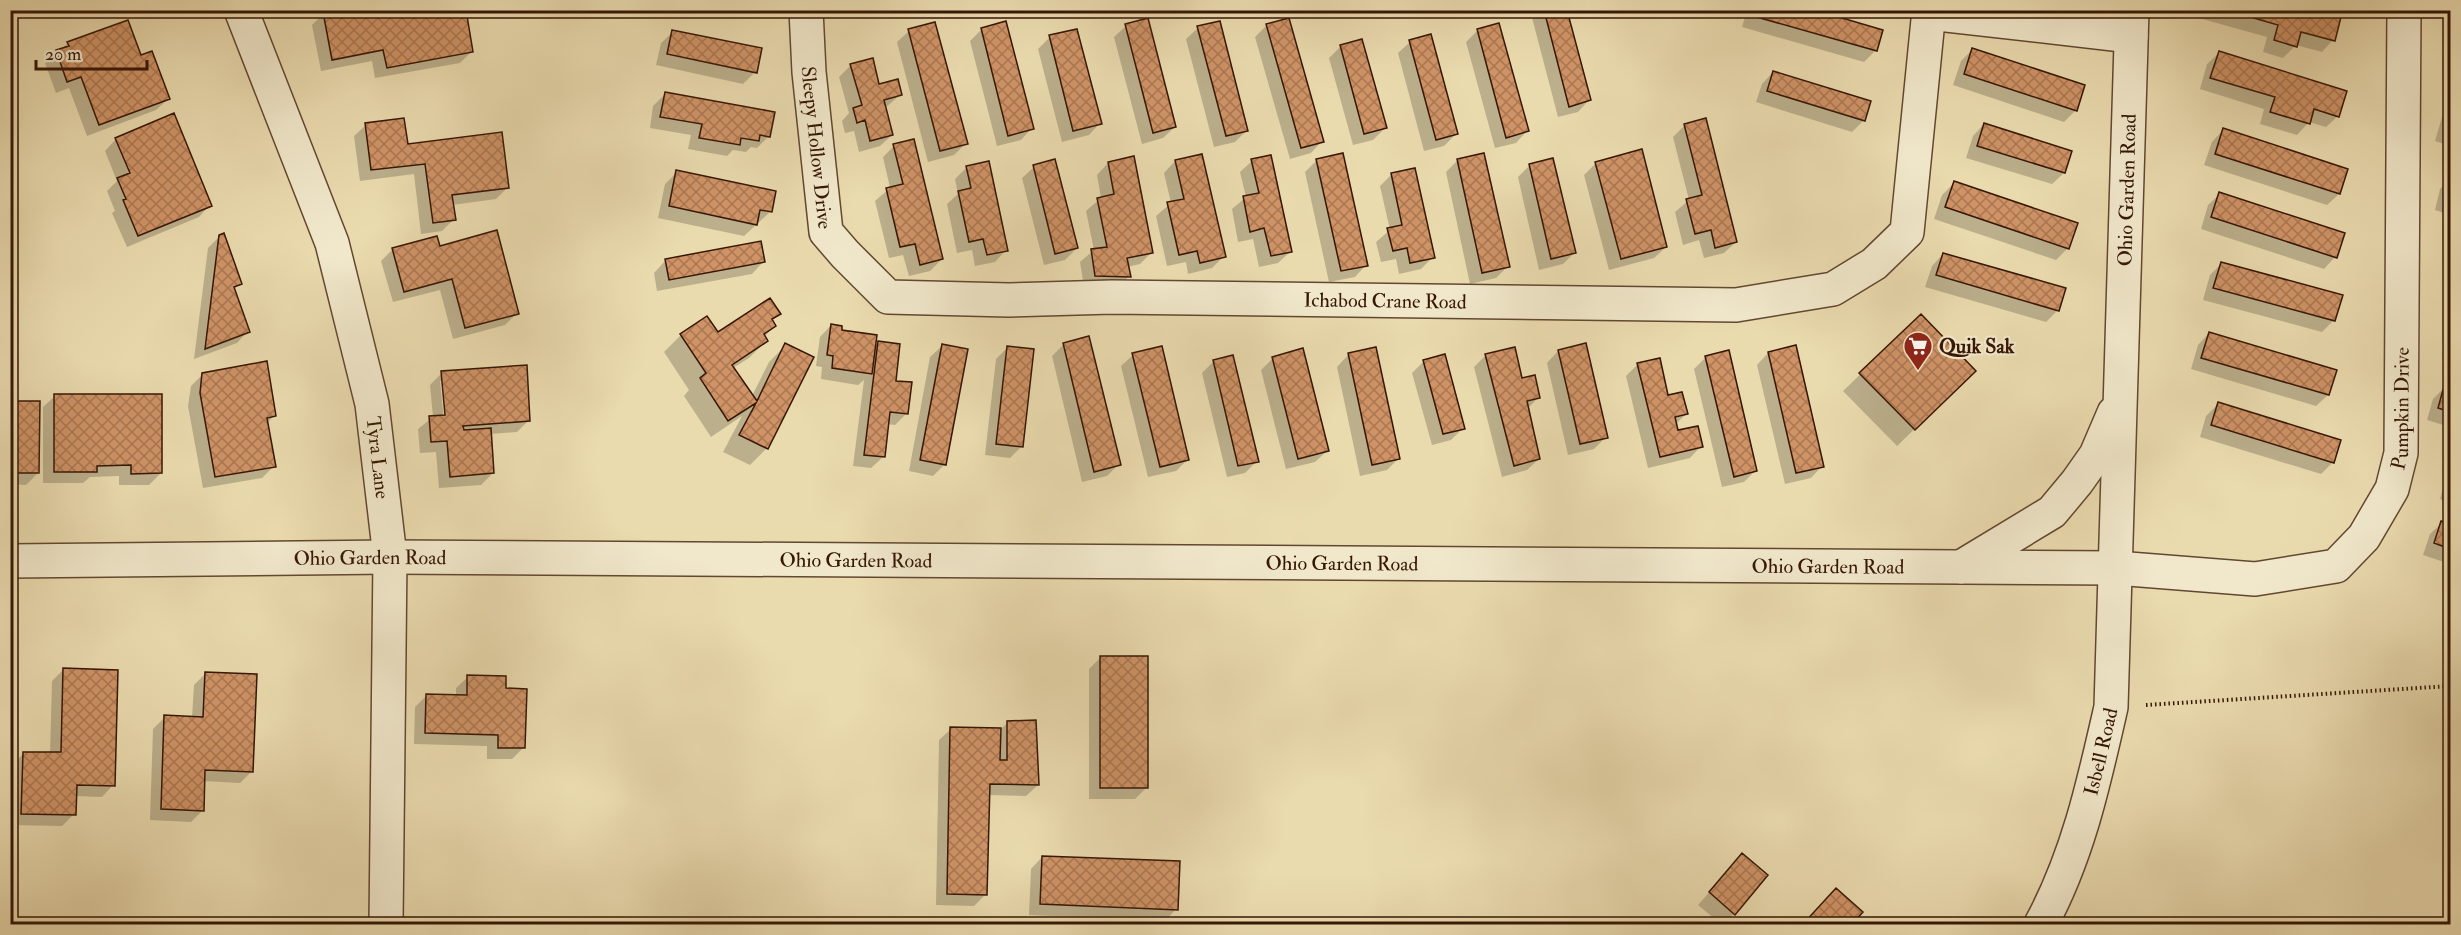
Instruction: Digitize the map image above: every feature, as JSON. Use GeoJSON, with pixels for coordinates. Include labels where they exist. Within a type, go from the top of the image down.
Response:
{"type":"FeatureCollection","features":[{"type":"Feature","properties":{"kind":"street","name":"Tyra Lane"},"geometry":{"type":"LineString","coordinates":[[241,10],[332,243],[372,404],[390,557],[386,924]]}},
{"type":"Feature","properties":{"kind":"street","name":"Sleepy Hollow Drive"},"geometry":{"type":"LineString","coordinates":[[806,10],[809,72],[826,232],[888,297]]}},
{"type":"Feature","properties":{"kind":"street","name":"Pumpkin Drive"},"geometry":{"type":"LineString","coordinates":[[2116,568],[2255,579],[2336,566],[2364,537],[2392,489],[2401,453],[2404,10]]}},
{"type":"Feature","properties":{"kind":"street","name":"Ichabod Crane Road"},"geometry":{"type":"LineString","coordinates":[[888,297],[1009,300],[1112,297],[1736,304],[1833,289],[1874,264],[1907,232],[1929,12]]}},
{"type":"Feature","properties":{"kind":"street"},"geometry":{"type":"LineString","coordinates":[[1929,12],[2131,23]]}},
{"type":"Feature","properties":{"kind":"street","name":"Ohio Garden Road"},"geometry":{"type":"LineString","coordinates":[[10,561],[390,557],[2116,568],[2131,23]]}},
{"type":"Feature","properties":{"kind":"street"},"geometry":{"type":"LineString","coordinates":[[1960,567],[2052,512],[2096,455],[2120,397]]}},
{"type":"Feature","properties":{"kind":"street","name":"Isbell Road"},"geometry":{"type":"LineString","coordinates":[[2041,924],[2054,900],[2086,815],[2111,707],[2116,568]]}},
{"type":"Feature","properties":{"kind":"path"},"geometry":{"type":"LineString","coordinates":[[2111,707],[2451,686]]}},
{"type":"Feature","properties":{"kind":"building"},"geometry":{"type":"Polygon","coordinates":[[[370,10],[370,14],[392,10],[466,10],[473,52],[387,68],[383,50],[332,60],[323,12],[370,10]]]}},
{"type":"Feature","properties":{"kind":"building"},"geometry":{"type":"Polygon","coordinates":[[[1544,10],[1567,10],[1591,100],[1569,107],[1544,10]]]}},
{"type":"Feature","properties":{"kind":"building"},"geometry":{"type":"Polygon","coordinates":[[[1755,10],[1815,10],[1883,30],[1877,51],[1753,16],[1755,10]]]}},
{"type":"Feature","properties":{"kind":"building"},"geometry":{"type":"Polygon","coordinates":[[[2226,10],[2332,10],[2342,13],[2335,41],[2301,32],[2297,47],[2274,40],[2278,25],[2226,10]]]}},
{"type":"Feature","properties":{"kind":"building"},"geometry":{"type":"Polygon","coordinates":[[[1148,18],[1176,127],[1153,133],[1125,24],[1148,18]]]}},
{"type":"Feature","properties":{"kind":"building"},"geometry":{"type":"Polygon","coordinates":[[[1289,18],[1324,142],[1301,148],[1266,24],[1289,18]]]}},
{"type":"Feature","properties":{"kind":"building"},"geometry":{"type":"Polygon","coordinates":[[[128,20],[141,55],[152,51],[170,99],[99,125],[81,77],[67,82],[56,50],[69,46],[67,42],[128,20]]]}},
{"type":"Feature","properties":{"kind":"building"},"geometry":{"type":"Polygon","coordinates":[[[1006,21],[1034,129],[1008,136],[981,28],[1006,21]]]}},
{"type":"Feature","properties":{"kind":"building"},"geometry":{"type":"Polygon","coordinates":[[[1220,21],[1248,131],[1226,136],[1197,26],[1220,21]]]}},
{"type":"Feature","properties":{"kind":"building"},"geometry":{"type":"Polygon","coordinates":[[[935,22],[968,144],[940,151],[908,29],[935,22]]]}},
{"type":"Feature","properties":{"kind":"building"},"geometry":{"type":"Polygon","coordinates":[[[1499,23],[1529,131],[1506,138],[1477,29],[1499,23]]]}},
{"type":"Feature","properties":{"kind":"building"},"geometry":{"type":"Polygon","coordinates":[[[1077,29],[1102,124],[1073,131],[1049,35],[1077,29]]]}},
{"type":"Feature","properties":{"kind":"building"},"geometry":{"type":"Polygon","coordinates":[[[672,30],[762,48],[757,73],[667,54],[672,30]]]}},
{"type":"Feature","properties":{"kind":"building"},"geometry":{"type":"Polygon","coordinates":[[[1431,34],[1458,134],[1436,140],[1409,40],[1431,34]]]}},
{"type":"Feature","properties":{"kind":"building"},"geometry":{"type":"Polygon","coordinates":[[[1362,39],[1387,128],[1364,134],[1340,45],[1362,39]]]}},
{"type":"Feature","properties":{"kind":"building"},"geometry":{"type":"Polygon","coordinates":[[[1972,48],[2085,85],[2077,111],[1964,74],[1972,48]]]}},
{"type":"Feature","properties":{"kind":"building"},"geometry":{"type":"Polygon","coordinates":[[[2219,51],[2347,91],[2339,117],[2314,109],[2310,124],[2270,112],[2275,97],[2210,78],[2219,51]]]}},
{"type":"Feature","properties":{"kind":"building"},"geometry":{"type":"Polygon","coordinates":[[[873,58],[879,84],[898,79],[902,95],[884,100],[893,135],[870,141],[865,120],[857,123],[853,108],[862,105],[850,64],[873,58]]]}},
{"type":"Feature","properties":{"kind":"building"},"geometry":{"type":"Polygon","coordinates":[[[1773,71],[1871,101],[1865,121],[1767,91],[1773,71]]]}},
{"type":"Feature","properties":{"kind":"building"},"geometry":{"type":"Polygon","coordinates":[[[665,92],[775,112],[770,137],[760,135],[759,141],[741,138],[740,145],[699,138],[702,124],[660,117],[665,92]]]}},
{"type":"Feature","properties":{"kind":"building"},"geometry":{"type":"Polygon","coordinates":[[[174,113],[212,206],[138,236],[123,200],[126,199],[117,178],[130,173],[115,138],[174,113]]]}},
{"type":"Feature","properties":{"kind":"building"},"geometry":{"type":"Polygon","coordinates":[[[404,118],[408,144],[502,132],[509,188],[452,195],[456,220],[433,223],[425,164],[371,170],[365,123],[404,118]]]}},
{"type":"Feature","properties":{"kind":"building"},"geometry":{"type":"Polygon","coordinates":[[[1706,118],[1737,242],[1715,248],[1711,230],[1695,234],[1686,199],[1702,195],[1684,124],[1706,118]]]}},
{"type":"Feature","properties":{"kind":"building"},"geometry":{"type":"Polygon","coordinates":[[[1984,123],[2072,151],[2065,173],[1977,146],[1984,123]]]}},
{"type":"Feature","properties":{"kind":"building"},"geometry":{"type":"Polygon","coordinates":[[[2223,128],[2348,169],[2340,194],[2215,154],[2223,128]]]}},
{"type":"Feature","properties":{"kind":"building"},"geometry":{"type":"Polygon","coordinates":[[[914,139],[943,259],[920,265],[915,244],[900,247],[886,188],[903,184],[893,144],[914,139]]]}},
{"type":"Feature","properties":{"kind":"building"},"geometry":{"type":"Polygon","coordinates":[[[1642,149],[1667,247],[1621,259],[1595,162],[1642,149]]]}},
{"type":"Feature","properties":{"kind":"building"},"geometry":{"type":"Polygon","coordinates":[[[1343,153],[1368,266],[1341,271],[1316,159],[1343,153]]]}},
{"type":"Feature","properties":{"kind":"building"},"geometry":{"type":"Polygon","coordinates":[[[1484,153],[1510,267],[1482,273],[1457,159],[1484,153]]]}},
{"type":"Feature","properties":{"kind":"building"},"geometry":{"type":"Polygon","coordinates":[[[1202,154],[1226,257],[1200,263],[1197,251],[1179,255],[1167,202],[1184,199],[1175,160],[1202,154]]]}},
{"type":"Feature","properties":{"kind":"building"},"geometry":{"type":"Polygon","coordinates":[[[1271,155],[1292,252],[1271,256],[1264,228],[1250,232],[1243,196],[1259,193],[1251,159],[1271,155]]]}},
{"type":"Feature","properties":{"kind":"building"},"geometry":{"type":"Polygon","coordinates":[[[1134,156],[1153,253],[1127,258],[1131,277],[1095,276],[1091,249],[1107,247],[1097,198],[1114,194],[1108,162],[1134,156]]]}},
{"type":"Feature","properties":{"kind":"building"},"geometry":{"type":"Polygon","coordinates":[[[1553,158],[1576,253],[1551,259],[1529,164],[1553,158]]]}},
{"type":"Feature","properties":{"kind":"building"},"geometry":{"type":"Polygon","coordinates":[[[1055,159],[1078,248],[1055,254],[1033,165],[1055,159]]]}},
{"type":"Feature","properties":{"kind":"building"},"geometry":{"type":"Polygon","coordinates":[[[989,161],[1008,251],[987,255],[983,239],[969,242],[958,191],[971,188],[966,166],[989,161]]]}},
{"type":"Feature","properties":{"kind":"building"},"geometry":{"type":"Polygon","coordinates":[[[1415,168],[1435,258],[1410,263],[1407,248],[1393,251],[1387,228],[1402,225],[1391,173],[1415,168]]]}},
{"type":"Feature","properties":{"kind":"building"},"geometry":{"type":"Polygon","coordinates":[[[676,170],[776,191],[772,212],[760,210],[757,225],[669,206],[676,170]]]}},
{"type":"Feature","properties":{"kind":"building"},"geometry":{"type":"Polygon","coordinates":[[[1954,181],[2078,223],[2069,249],[1945,207],[1954,181]]]}},
{"type":"Feature","properties":{"kind":"building"},"geometry":{"type":"Polygon","coordinates":[[[2219,192],[2345,233],[2337,258],[2211,217],[2219,192]]]}},
{"type":"Feature","properties":{"kind":"building"},"geometry":{"type":"Polygon","coordinates":[[[497,230],[519,314],[465,328],[452,279],[404,292],[392,248],[437,236],[440,246],[497,230]]]}},
{"type":"Feature","properties":{"kind":"building"},"geometry":{"type":"Polygon","coordinates":[[[224,233],[242,284],[234,287],[250,332],[205,349],[219,235],[224,233]]]}},
{"type":"Feature","properties":{"kind":"building"},"geometry":{"type":"Polygon","coordinates":[[[761,241],[765,262],[669,280],[665,259],[761,241]]]}},
{"type":"Feature","properties":{"kind":"building"},"geometry":{"type":"Polygon","coordinates":[[[1943,253],[2066,288],[2059,311],[1936,275],[1943,253]]]}},
{"type":"Feature","properties":{"kind":"building"},"geometry":{"type":"Polygon","coordinates":[[[2221,262],[2343,295],[2335,321],[2213,288],[2221,262]]]}},
{"type":"Feature","properties":{"kind":"building"},"geometry":{"type":"Polygon","coordinates":[[[770,298],[781,314],[772,319],[776,326],[764,334],[768,341],[732,365],[757,401],[785,343],[814,357],[768,449],[739,435],[756,403],[728,421],[700,378],[706,373],[680,334],[707,316],[718,332],[770,298]]]}},
{"type":"Feature","properties":{"kind":"building","name":"Quik Sak"},"geometry":{"type":"Polygon","coordinates":[[[1921,314],[1976,371],[1915,430],[1859,373],[1921,314]]]}},
{"type":"Feature","properties":{"kind":"building"},"geometry":{"type":"Polygon","coordinates":[[[831,324],[842,326],[842,330],[877,335],[872,374],[832,368],[833,356],[827,355],[831,324]]]}},
{"type":"Feature","properties":{"kind":"building"},"geometry":{"type":"Polygon","coordinates":[[[2209,332],[2337,370],[2329,395],[2201,358],[2209,332]]]}},
{"type":"Feature","properties":{"kind":"building"},"geometry":{"type":"Polygon","coordinates":[[[1089,336],[1121,465],[1094,472],[1063,343],[1089,336]]]}},
{"type":"Feature","properties":{"kind":"building"},"geometry":{"type":"Polygon","coordinates":[[[878,341],[900,344],[896,381],[912,382],[908,414],[890,412],[885,457],[864,455],[878,341]]]}},
{"type":"Feature","properties":{"kind":"building"},"geometry":{"type":"Polygon","coordinates":[[[1586,343],[1608,438],[1580,444],[1558,350],[1586,343]]]}},
{"type":"Feature","properties":{"kind":"building"},"geometry":{"type":"Polygon","coordinates":[[[942,344],[968,349],[946,465],[920,460],[942,344]]]}},
{"type":"Feature","properties":{"kind":"building"},"geometry":{"type":"Polygon","coordinates":[[[1796,345],[1824,467],[1796,473],[1768,352],[1796,345]]]}},
{"type":"Feature","properties":{"kind":"building"},"geometry":{"type":"Polygon","coordinates":[[[1007,346],[1034,349],[1023,447],[996,444],[1007,346]]]}},
{"type":"Feature","properties":{"kind":"building"},"geometry":{"type":"Polygon","coordinates":[[[1162,346],[1189,460],[1160,467],[1132,353],[1162,346]]]}},
{"type":"Feature","properties":{"kind":"building"},"geometry":{"type":"Polygon","coordinates":[[[1376,347],[1400,459],[1372,465],[1348,353],[1376,347]]]}},
{"type":"Feature","properties":{"kind":"building"},"geometry":{"type":"Polygon","coordinates":[[[1515,347],[1522,378],[1535,375],[1540,398],[1527,401],[1540,459],[1514,466],[1485,354],[1515,347]]]}},
{"type":"Feature","properties":{"kind":"building"},"geometry":{"type":"Polygon","coordinates":[[[1303,348],[1329,451],[1298,459],[1272,357],[1303,348]]]}},
{"type":"Feature","properties":{"kind":"building"},"geometry":{"type":"Polygon","coordinates":[[[1729,350],[1757,471],[1734,477],[1705,356],[1729,350]]]}},
{"type":"Feature","properties":{"kind":"building"},"geometry":{"type":"Polygon","coordinates":[[[1445,354],[1465,429],[1443,434],[1423,360],[1445,354]]]}},
{"type":"Feature","properties":{"kind":"building"},"geometry":{"type":"Polygon","coordinates":[[[1233,355],[1259,462],[1238,466],[1213,360],[1233,355]]]}},
{"type":"Feature","properties":{"kind":"building"},"geometry":{"type":"Polygon","coordinates":[[[1660,358],[1668,395],[1682,392],[1688,414],[1675,417],[1678,430],[1698,426],[1703,447],[1660,457],[1637,363],[1660,358]]]}},
{"type":"Feature","properties":{"kind":"building"},"geometry":{"type":"Polygon","coordinates":[[[267,361],[276,416],[267,418],[276,467],[215,477],[200,393],[202,373],[267,361]]]}},
{"type":"Feature","properties":{"kind":"building"},"geometry":{"type":"Polygon","coordinates":[[[527,365],[530,421],[463,426],[464,430],[491,428],[494,473],[450,477],[447,441],[431,442],[429,416],[445,415],[441,371],[527,365]]]}},
{"type":"Feature","properties":{"kind":"building"},"geometry":{"type":"Polygon","coordinates":[[[2444,386],[2450,387],[2450,412],[2438,408],[2444,386]]]}},
{"type":"Feature","properties":{"kind":"building"},"geometry":{"type":"Polygon","coordinates":[[[54,394],[162,394],[162,473],[131,474],[131,465],[97,466],[97,472],[54,472],[54,394]]]}},
{"type":"Feature","properties":{"kind":"building"},"geometry":{"type":"Polygon","coordinates":[[[10,401],[40,401],[39,473],[10,473],[10,401]]]}},
{"type":"Feature","properties":{"kind":"building"},"geometry":{"type":"Polygon","coordinates":[[[2218,402],[2341,440],[2334,463],[2211,425],[2218,402]]]}},
{"type":"Feature","properties":{"kind":"building"},"geometry":{"type":"Polygon","coordinates":[[[2441,521],[2450,524],[2450,549],[2434,543],[2441,521]]]}},
{"type":"Feature","properties":{"kind":"building"},"geometry":{"type":"Polygon","coordinates":[[[1100,656],[1148,656],[1148,788],[1100,788],[1100,656]]]}},
{"type":"Feature","properties":{"kind":"building"},"geometry":{"type":"Polygon","coordinates":[[[63,668],[118,670],[115,786],[77,785],[76,815],[21,814],[23,752],[61,752],[63,668]]]}},
{"type":"Feature","properties":{"kind":"building"},"geometry":{"type":"Polygon","coordinates":[[[205,672],[257,674],[253,772],[205,770],[204,811],[161,809],[164,715],[203,717],[205,672]]]}},
{"type":"Feature","properties":{"kind":"building"},"geometry":{"type":"Polygon","coordinates":[[[467,675],[506,676],[506,688],[527,689],[525,748],[498,748],[498,735],[425,733],[426,694],[467,695],[467,675]]]}},
{"type":"Feature","properties":{"kind":"building"},"geometry":{"type":"Polygon","coordinates":[[[1036,720],[1039,785],[990,784],[987,895],[947,894],[950,727],[1001,728],[1000,760],[1007,760],[1007,721],[1036,720]]]}},
{"type":"Feature","properties":{"kind":"building"},"geometry":{"type":"Polygon","coordinates":[[[1742,853],[1768,875],[1735,915],[1709,892],[1742,853]]]}},
{"type":"Feature","properties":{"kind":"building"},"geometry":{"type":"Polygon","coordinates":[[[1042,856],[1180,861],[1178,910],[1040,904],[1042,856]]]}},
{"type":"Feature","properties":{"kind":"building"},"geometry":{"type":"Polygon","coordinates":[[[1836,888],[1863,912],[1852,924],[1803,924],[1836,888]]]}},
{"type":"Feature","properties":{"kind":"place","name":"Quik Sak"},"geometry":{"type":"Point","coordinates":[1918,372]}}]}
